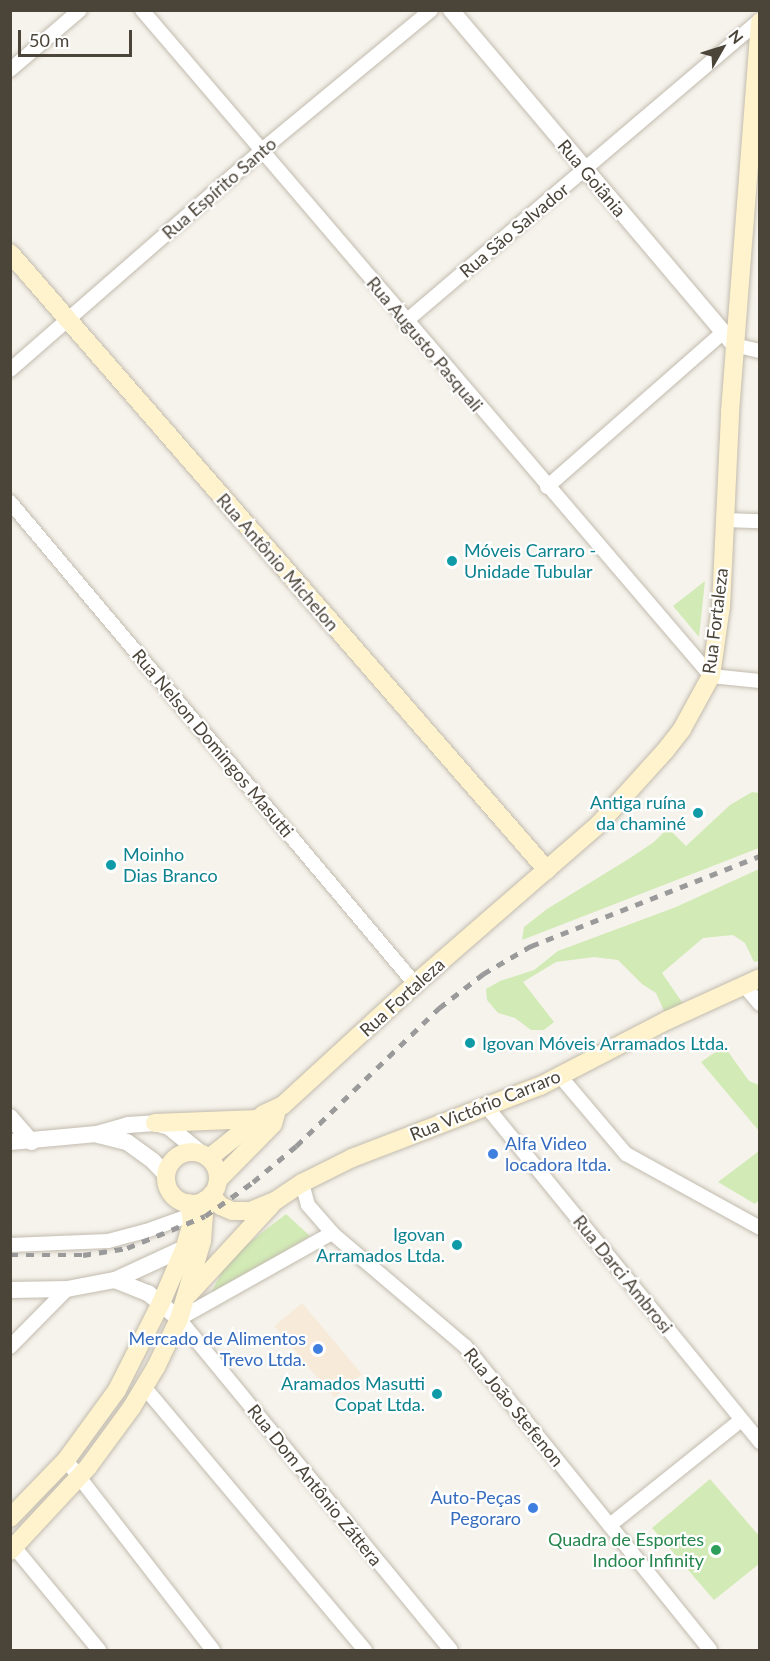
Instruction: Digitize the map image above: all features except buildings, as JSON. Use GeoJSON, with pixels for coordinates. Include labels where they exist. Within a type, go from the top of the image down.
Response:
{"type":"FeatureCollection","features":[{"type":"Feature","properties":{"kind":"main road","name":"Rua Fortaleza"},"geometry":{"type":"LineString","coordinates":[[206,1156],[258,1119],[277,1110],[415,984],[599,824],[650,771],[681,729],[711,676],[721,606],[726,520],[728,339],[759,21]]}},
{"type":"Feature","properties":{"kind":"main road","name":"Rua Antônio Michelon"},"geometry":{"type":"LineString","coordinates":[[10,253],[547,870]]}},
{"type":"Feature","properties":{"kind":"main road","name":"Rua Victório Carraro"},"geometry":{"type":"LineString","coordinates":[[203,1199],[232,1211],[250,1211],[275,1201],[302,1183],[352,1158],[560,1076],[751,981]]}},
{"type":"Feature","properties":{"kind":"main road","name":"Rua Fortaleza"},"geometry":{"type":"LineString","coordinates":[[203,1199],[273,1124],[277,1110]]}},
{"type":"Feature","properties":{"kind":"main road"},"geometry":{"type":"LineString","coordinates":[[155,1124],[258,1119]]}},
{"type":"Feature","properties":{"kind":"main road"},"geometry":{"type":"LineString","coordinates":[[12,1546],[80,1477],[145,1388],[179,1319],[194,1244],[192,1222],[217,1172],[206,1156],[194,1152],[178,1155],[168,1167],[166,1183],[175,1197],[203,1199]]}},
{"type":"Feature","properties":{"kind":"main road"},"geometry":{"type":"LineString","coordinates":[[185,1297],[275,1201]]}},
{"type":"Feature","properties":{"kind":"main road"},"geometry":{"type":"LineString","coordinates":[[10,1518],[66,1460],[111,1400],[194,1244]]}},
{"type":"Feature","properties":{"kind":"street"},"geometry":{"type":"LineString","coordinates":[[10,70],[80,10]]}},
{"type":"Feature","properties":{"kind":"street","name":"Rua Augusto Pasquali"},"geometry":{"type":"LineString","coordinates":[[142,10],[405,322],[711,676]]}},
{"type":"Feature","properties":{"kind":"street","name":"Rua Espírito Santo"},"geometry":{"type":"LineString","coordinates":[[10,370],[69,321],[262,150],[431,10]]}},
{"type":"Feature","properties":{"kind":"street","name":"Rua Goiânia"},"geometry":{"type":"LineString","coordinates":[[451,10],[728,339]]}},
{"type":"Feature","properties":{"kind":"street","name":"Rua São Salvador"},"geometry":{"type":"LineString","coordinates":[[405,322],[759,21]]}},
{"type":"Feature","properties":{"kind":"street"},"geometry":{"type":"LineString","coordinates":[[547,487],[728,339],[759,351]]}},
{"type":"Feature","properties":{"kind":"street","name":"Rua Nelson Domingos Masutti"},"geometry":{"type":"LineString","coordinates":[[10,502],[415,984]]}},
{"type":"Feature","properties":{"kind":"street"},"geometry":{"type":"LineString","coordinates":[[726,520],[759,521]]}},
{"type":"Feature","properties":{"kind":"street"},"geometry":{"type":"LineString","coordinates":[[711,676],[759,681]]}},
{"type":"Feature","properties":{"kind":"street"},"geometry":{"type":"LineString","coordinates":[[751,981],[759,1004]]}},
{"type":"Feature","properties":{"kind":"street"},"geometry":{"type":"LineString","coordinates":[[560,1076],[626,1154],[759,1228]]}},
{"type":"Feature","properties":{"kind":"street","name":"Rua Darci Ambrosi"},"geometry":{"type":"LineString","coordinates":[[486,1106],[759,1442]]}},
{"type":"Feature","properties":{"kind":"street"},"geometry":{"type":"LineString","coordinates":[[10,1117],[32,1142]]}},
{"type":"Feature","properties":{"kind":"street"},"geometry":{"type":"LineString","coordinates":[[10,1142],[32,1142],[98,1134],[128,1125],[155,1124],[169,1127],[206,1156]]}},
{"type":"Feature","properties":{"kind":"street"},"geometry":{"type":"LineString","coordinates":[[98,1134],[127,1142],[153,1161],[166,1175]]}},
{"type":"Feature","properties":{"kind":"street","name":"Rua João Stefenon"},"geometry":{"type":"LineString","coordinates":[[302,1183],[308,1205],[332,1233],[465,1346],[710,1650]]}},
{"type":"Feature","properties":{"kind":"street"},"geometry":{"type":"LineString","coordinates":[[10,1245],[108,1240],[146,1231],[203,1199]]}},
{"type":"Feature","properties":{"kind":"street"},"geometry":{"type":"LineString","coordinates":[[115,1280],[141,1289],[179,1319],[332,1233]]}},
{"type":"Feature","properties":{"kind":"street"},"geometry":{"type":"LineString","coordinates":[[10,1290],[67,1289],[115,1280],[194,1244]]}},
{"type":"Feature","properties":{"kind":"street"},"geometry":{"type":"LineString","coordinates":[[10,1347],[67,1289]]}},
{"type":"Feature","properties":{"kind":"street","name":"Rua Dom Antônio Záttera"},"geometry":{"type":"LineString","coordinates":[[179,1319],[452,1650]]}},
{"type":"Feature","properties":{"kind":"street"},"geometry":{"type":"LineString","coordinates":[[145,1388],[365,1650]]}},
{"type":"Feature","properties":{"kind":"street"},"geometry":{"type":"LineString","coordinates":[[610,1525],[741,1420]]}},
{"type":"Feature","properties":{"kind":"street"},"geometry":{"type":"LineString","coordinates":[[66,1460],[213,1650]]}},
{"type":"Feature","properties":{"kind":"street"},"geometry":{"type":"LineString","coordinates":[[12,1546],[99,1650]]}},
{"type":"Feature","properties":{"kind":"shaded area","name":"Mercado de Alimentos Trevo Ltda."},"geometry":{"type":"Polygon","coordinates":[[[302,1303],[362,1374],[334,1397],[274,1326],[302,1303]]]}},
{"type":"Feature","properties":{"kind":"green space"},"geometry":{"type":"Polygon","coordinates":[[[705,581],[699,637],[673,606],[705,581]]]}},
{"type":"Feature","properties":{"kind":"green space"},"geometry":{"type":"Polygon","coordinates":[[[752,792],[759,793],[759,848],[522,940],[524,927],[547,909],[654,842],[668,828],[686,846],[730,805],[752,792]]]}},
{"type":"Feature","properties":{"kind":"green space"},"geometry":{"type":"Polygon","coordinates":[[[759,869],[759,961],[754,962],[745,943],[733,935],[703,938],[662,973],[684,1005],[665,1013],[656,993],[642,984],[618,960],[594,957],[556,962],[523,982],[554,1022],[544,1030],[531,1030],[515,1018],[498,1013],[487,1000],[486,989],[500,981],[534,970],[558,951],[676,907],[759,869]]]}},
{"type":"Feature","properties":{"kind":"green space"},"geometry":{"type":"Polygon","coordinates":[[[724,1046],[749,1081],[759,1085],[759,1131],[701,1062],[724,1046]]]}},
{"type":"Feature","properties":{"kind":"green space"},"geometry":{"type":"Polygon","coordinates":[[[759,1151],[759,1200],[755,1204],[718,1182],[759,1151]]]}},
{"type":"Feature","properties":{"kind":"green space"},"geometry":{"type":"Polygon","coordinates":[[[286,1214],[310,1236],[209,1297],[228,1259],[286,1214]]]}},
{"type":"Feature","properties":{"kind":"green space","name":"Quadra de Esportes Indoor Infinity"},"geometry":{"type":"Polygon","coordinates":[[[710,1479],[760,1537],[759,1564],[714,1600],[652,1528],[710,1479]]]}},
{"type":"Feature","properties":{"kind":"railway"},"geometry":{"type":"LineString","coordinates":[[10,1255],[83,1255],[127,1248],[205,1216],[253,1182],[296,1146],[439,1008],[483,974],[531,946],[760,856]]}},
{"type":"Feature","properties":{"kind":"place","name":"Móveis Carraro - Unidade Tubular"},"geometry":{"type":"Point","coordinates":[452,561]}},
{"type":"Feature","properties":{"kind":"place","name":"Antiga ruína da chaminé"},"geometry":{"type":"Point","coordinates":[698,813]}},
{"type":"Feature","properties":{"kind":"place","name":"Moinho Dias Branco"},"geometry":{"type":"Point","coordinates":[111,865]}},
{"type":"Feature","properties":{"kind":"place","name":"Igovan Móveis Arramados Ltda."},"geometry":{"type":"Point","coordinates":[470,1043]}},
{"type":"Feature","properties":{"kind":"place","name":"Alfa Video locadora ltda."},"geometry":{"type":"Point","coordinates":[493,1154]}},
{"type":"Feature","properties":{"kind":"place","name":"Igovan Arramados Ltda."},"geometry":{"type":"Point","coordinates":[457,1245]}},
{"type":"Feature","properties":{"kind":"place","name":"Mercado de Alimentos Trevo Ltda."},"geometry":{"type":"Point","coordinates":[318,1349]}},
{"type":"Feature","properties":{"kind":"place","name":"Aramados Masutti Copat Ltda."},"geometry":{"type":"Point","coordinates":[437,1394]}},
{"type":"Feature","properties":{"kind":"place","name":"Auto-Peças Pegoraro"},"geometry":{"type":"Point","coordinates":[533,1508]}},
{"type":"Feature","properties":{"kind":"place","name":"Quadra de Esportes Indoor Infinity"},"geometry":{"type":"Point","coordinates":[716,1550]}}]}
